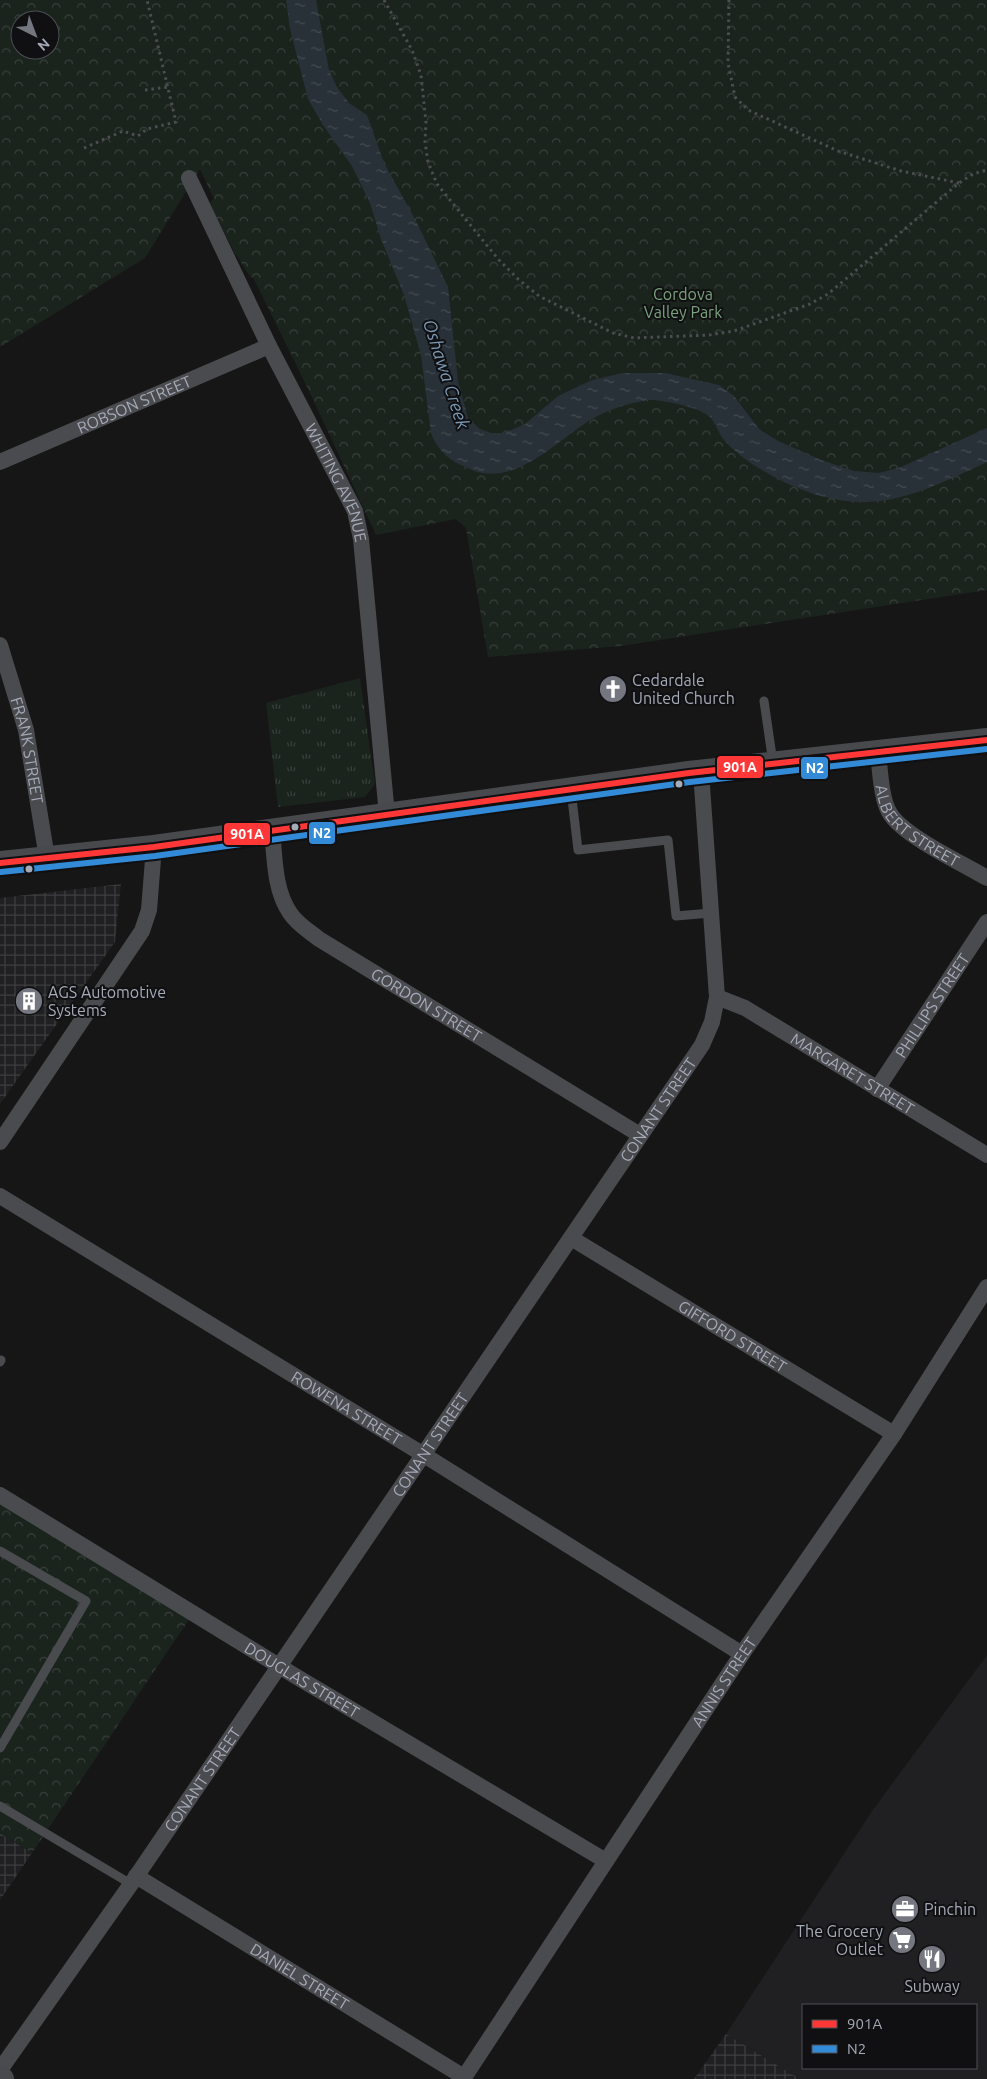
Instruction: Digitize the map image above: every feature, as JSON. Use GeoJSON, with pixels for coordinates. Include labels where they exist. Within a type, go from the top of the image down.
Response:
{"type":"FeatureCollection","features":[{"type":"Feature","properties":{"kind":"main road"},"geometry":{"type":"LineString","coordinates":[[0,863],[154,847],[701,772],[987,740]]}},
{"type":"Feature","properties":{"kind":"street","name":"WHITING AVENUE"},"geometry":{"type":"LineString","coordinates":[[189,178],[269,346],[354,511],[361,539],[387,816]]}},
{"type":"Feature","properties":{"kind":"street","name":"ROBSON STREET"},"geometry":{"type":"LineString","coordinates":[[0,462],[269,346]]}},
{"type":"Feature","properties":{"kind":"street","name":"FRANK STREET"},"geometry":{"type":"LineString","coordinates":[[0,645],[26,730],[47,858]]}},
{"type":"Feature","properties":{"kind":"street","name":"ALBERT STREET"},"geometry":{"type":"LineString","coordinates":[[878,752],[885,799],[890,815],[906,831],[987,878]]}},
{"type":"Feature","properties":{"kind":"street","name":"CONANT STREET"},"geometry":{"type":"LineString","coordinates":[[0,2070],[280,1666],[702,1045],[712,1022],[717,997],[701,772]]}},
{"type":"Feature","properties":{"kind":"street","name":"GORDON STREET"},"geometry":{"type":"LineString","coordinates":[[272,830],[279,885],[283,900],[291,914],[303,926],[319,939],[640,1135]]}},
{"type":"Feature","properties":{"kind":"street"},"geometry":{"type":"LineString","coordinates":[[0,1142],[142,931],[149,910],[154,847]]}},
{"type":"Feature","properties":{"kind":"street","name":"PHILLIPS STREET"},"geometry":{"type":"LineString","coordinates":[[877,1089],[987,922]]}},
{"type":"Feature","properties":{"kind":"street","name":"MARGARET STREET"},"geometry":{"type":"LineString","coordinates":[[717,997],[745,1008],[987,1155]]}},
{"type":"Feature","properties":{"kind":"street","name":"ROWENA STREET"},"geometry":{"type":"LineString","coordinates":[[0,1196],[424,1455],[742,1654]]}},
{"type":"Feature","properties":{"kind":"street","name":"GIFFORD STREET"},"geometry":{"type":"LineString","coordinates":[[571,1238],[894,1434]]}},
{"type":"Feature","properties":{"kind":"street","name":"ANNIS STREET"},"geometry":{"type":"LineString","coordinates":[[463,2078],[742,1654],[894,1434],[987,1287]]}},
{"type":"Feature","properties":{"kind":"street","name":"DOUGLAS STREET"},"geometry":{"type":"LineString","coordinates":[[0,1495],[280,1666],[606,1861]]}},
{"type":"Feature","properties":{"kind":"street","name":"DANIEL STREET"},"geometry":{"type":"LineString","coordinates":[[133,1880],[463,2078]]}},
{"type":"Feature","properties":{"kind":"lane"},"geometry":{"type":"LineString","coordinates":[[764,701],[773,764]]}},
{"type":"Feature","properties":{"kind":"lane"},"geometry":{"type":"LineString","coordinates":[[571,790],[578,850],[668,840],[676,916],[711,913]]}},
{"type":"Feature","properties":{"kind":"lane"},"geometry":{"type":"LineString","coordinates":[[0,1551],[86,1601],[0,1748]]}},
{"type":"Feature","properties":{"kind":"lane"},"geometry":{"type":"LineString","coordinates":[[0,1806],[133,1880]]}},
{"type":"Feature","properties":{"kind":"path"},"geometry":{"type":"LineString","coordinates":[[84,148],[124,131],[138,136],[148,129],[176,122],[147,0]]}},
{"type":"Feature","properties":{"kind":"path"},"geometry":{"type":"LineString","coordinates":[[384,0],[412,50],[421,75],[428,162],[437,184],[498,259],[518,279],[539,296],[613,333],[634,338],[734,331],[810,304],[828,294],[959,183],[972,174],[987,170]]}},
{"type":"Feature","properties":{"kind":"path"},"geometry":{"type":"LineString","coordinates":[[729,0],[728,62],[735,97],[748,110],[838,151],[902,170],[959,183]]}},
{"type":"Feature","properties":{"kind":"path"},"geometry":{"type":"LineString","coordinates":[[145,90],[168,87]]}},
{"type":"Feature","properties":{"kind":"shaded area","name":"AGS Automotive Systems"},"geometry":{"type":"Polygon","coordinates":[[[121,884],[115,942],[0,1104],[0,898],[121,884]]]}},
{"type":"Feature","properties":{"kind":"shaded area"},"geometry":{"type":"Polygon","coordinates":[[[987,1655],[987,2079],[800,2079],[726,2034],[872,1811],[987,1655]]]}},
{"type":"Feature","properties":{"kind":"shaded area"},"geometry":{"type":"Polygon","coordinates":[[[0,1833],[32,1853],[0,1900],[0,1833]]]}},
{"type":"Feature","properties":{"kind":"shaded area"},"geometry":{"type":"Polygon","coordinates":[[[726,2034],[800,2079],[694,2079],[726,2034]]]}},
{"type":"Feature","properties":{"kind":"green space","name":"Cordova Valley Park"},"geometry":{"type":"Polygon","coordinates":[[[0,0],[987,0],[987,590],[621,646],[488,657],[466,528],[456,519],[376,535],[311,395],[253,277],[251,278],[233,250],[209,203],[214,199],[200,169],[145,258],[0,347],[0,0]]]}},
{"type":"Feature","properties":{"kind":"green space"},"geometry":{"type":"Polygon","coordinates":[[[360,678],[375,784],[365,797],[278,807],[266,703],[360,678]]]}},
{"type":"Feature","properties":{"kind":"green space"},"geometry":{"type":"Polygon","coordinates":[[[0,1500],[192,1615],[32,1853],[0,1833],[0,1500]]]}},
{"type":"Feature","properties":{"kind":"water","name":"Oshawa Creek"},"geometry":{"type":"Polygon","coordinates":[[[286,0],[316,0],[329,70],[337,87],[349,103],[367,115],[384,163],[417,223],[448,287],[458,381],[468,418],[480,429],[491,433],[504,433],[525,424],[558,396],[592,380],[623,373],[665,373],[719,385],[734,396],[759,429],[778,441],[821,460],[854,471],[879,473],[901,467],[987,428],[987,462],[934,486],[887,500],[863,502],[838,500],[811,493],[782,481],[751,463],[724,440],[712,419],[699,410],[662,401],[649,400],[619,407],[599,415],[539,457],[509,471],[494,474],[478,472],[451,459],[439,448],[431,433],[421,355],[404,295],[381,239],[370,203],[352,166],[323,125],[308,99],[290,29],[286,0]]]}},
{"type":"Feature","properties":{"kind":"transit line","name":"901A"},"geometry":{"type":"LineString","coordinates":[[0,863],[154,847],[689,773],[987,740]]}},
{"type":"Feature","properties":{"kind":"transit line","name":"N2"},"geometry":{"type":"LineString","coordinates":[[1,872],[155,856],[690,782],[987,749]]}},
{"type":"Feature","properties":{"kind":"place","name":"Cedardale United Church"},"geometry":{"type":"Point","coordinates":[613,689]}},
{"type":"Feature","properties":{"kind":"place","name":"AGS Automotive Systems"},"geometry":{"type":"Point","coordinates":[29,1001]}},
{"type":"Feature","properties":{"kind":"place","name":"Pinchin"},"geometry":{"type":"Point","coordinates":[905,1909]}},
{"type":"Feature","properties":{"kind":"place","name":"The Grocery Outlet"},"geometry":{"type":"Point","coordinates":[902,1940]}},
{"type":"Feature","properties":{"kind":"place","name":"Subway"},"geometry":{"type":"Point","coordinates":[932,1959]}}]}
